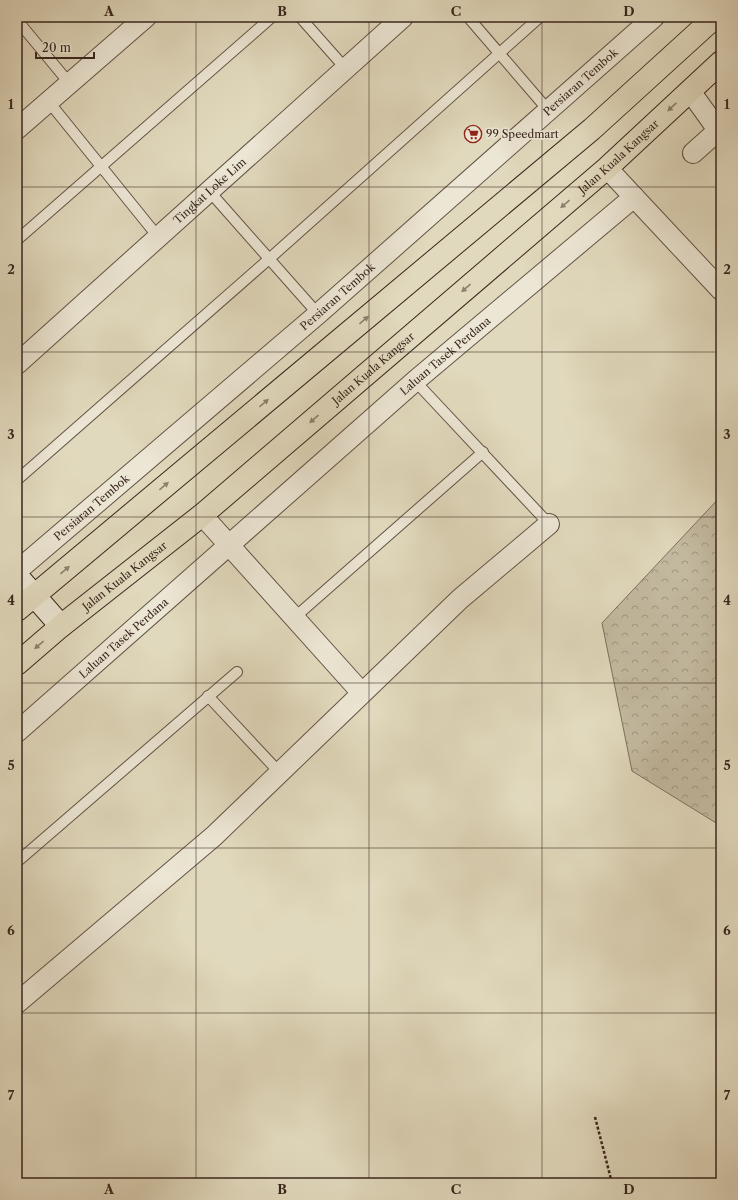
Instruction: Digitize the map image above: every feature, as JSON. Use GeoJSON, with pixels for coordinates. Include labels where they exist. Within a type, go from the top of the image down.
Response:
{"type":"FeatureCollection","features":[{"type":"Feature","properties":{"kind":"highway"},"geometry":{"type":"LineString","coordinates":[[17,610],[586,134],[715,17]]}},
{"type":"Feature","properties":{"kind":"highway","name":"Jalan Kuala Kangsar"},"geometry":{"type":"LineString","coordinates":[[17,664],[61,626],[202,515],[607,168],[721,62]]}},
{"type":"Feature","properties":{"kind":"street"},"geometry":{"type":"LineString","coordinates":[[17,129],[146,17]]}},
{"type":"Feature","properties":{"kind":"street","name":"Tingkat Loke Lim"},"geometry":{"type":"LineString","coordinates":[[17,364],[159,238],[403,17]]}},
{"type":"Feature","properties":{"kind":"street","name":"Persiaran Tembok"},"geometry":{"type":"LineString","coordinates":[[17,571],[318,314],[654,17]]}},
{"type":"Feature","properties":{"kind":"street"},"geometry":{"type":"LineString","coordinates":[[690,91],[720,129],[693,153]]}},
{"type":"Feature","properties":{"kind":"street"},"geometry":{"type":"LineString","coordinates":[[607,168],[721,290]]}},
{"type":"Feature","properties":{"kind":"street","name":"Laluan Tasek Perdana"},"geometry":{"type":"LineString","coordinates":[[17,732],[415,381],[634,196]]}},
{"type":"Feature","properties":{"kind":"street"},"geometry":{"type":"LineString","coordinates":[[202,515],[361,692]]}},
{"type":"Feature","properties":{"kind":"street"},"geometry":{"type":"LineString","coordinates":[[17,1003],[214,836],[361,692],[460,599],[549,524]]}},
{"type":"Feature","properties":{"kind":"street"},"geometry":{"type":"LineString","coordinates":[[17,576],[61,626]]}},
{"type":"Feature","properties":{"kind":"lane"},"geometry":{"type":"LineString","coordinates":[[17,240],[272,17]]}},
{"type":"Feature","properties":{"kind":"lane"},"geometry":{"type":"LineString","coordinates":[[300,17],[346,69]]}},
{"type":"Feature","properties":{"kind":"lane"},"geometry":{"type":"LineString","coordinates":[[468,17],[548,110]]}},
{"type":"Feature","properties":{"kind":"lane"},"geometry":{"type":"LineString","coordinates":[[17,480],[269,259],[540,17]]}},
{"type":"Feature","properties":{"kind":"lane"},"geometry":{"type":"LineString","coordinates":[[17,20],[70,84]]}},
{"type":"Feature","properties":{"kind":"lane"},"geometry":{"type":"LineString","coordinates":[[48,102],[159,238]]}},
{"type":"Feature","properties":{"kind":"lane"},"geometry":{"type":"LineString","coordinates":[[210,192],[318,314]]}},
{"type":"Feature","properties":{"kind":"lane"},"geometry":{"type":"LineString","coordinates":[[415,381],[549,524]]}},
{"type":"Feature","properties":{"kind":"lane"},"geometry":{"type":"LineString","coordinates":[[294,618],[483,452]]}},
{"type":"Feature","properties":{"kind":"lane"},"geometry":{"type":"LineString","coordinates":[[17,862],[237,672]]}},
{"type":"Feature","properties":{"kind":"lane"},"geometry":{"type":"LineString","coordinates":[[208,696],[280,772]]}},
{"type":"Feature","properties":{"kind":"path"},"geometry":{"type":"LineString","coordinates":[[595,1117],[612,1183]]}},
{"type":"Feature","properties":{"kind":"green space"},"geometry":{"type":"Polygon","coordinates":[[[721,496],[721,826],[632,771],[602,623],[721,496]]]}},
{"type":"Feature","properties":{"kind":"place","name":"99 Speedmart"},"geometry":{"type":"Point","coordinates":[473,134]}}]}
